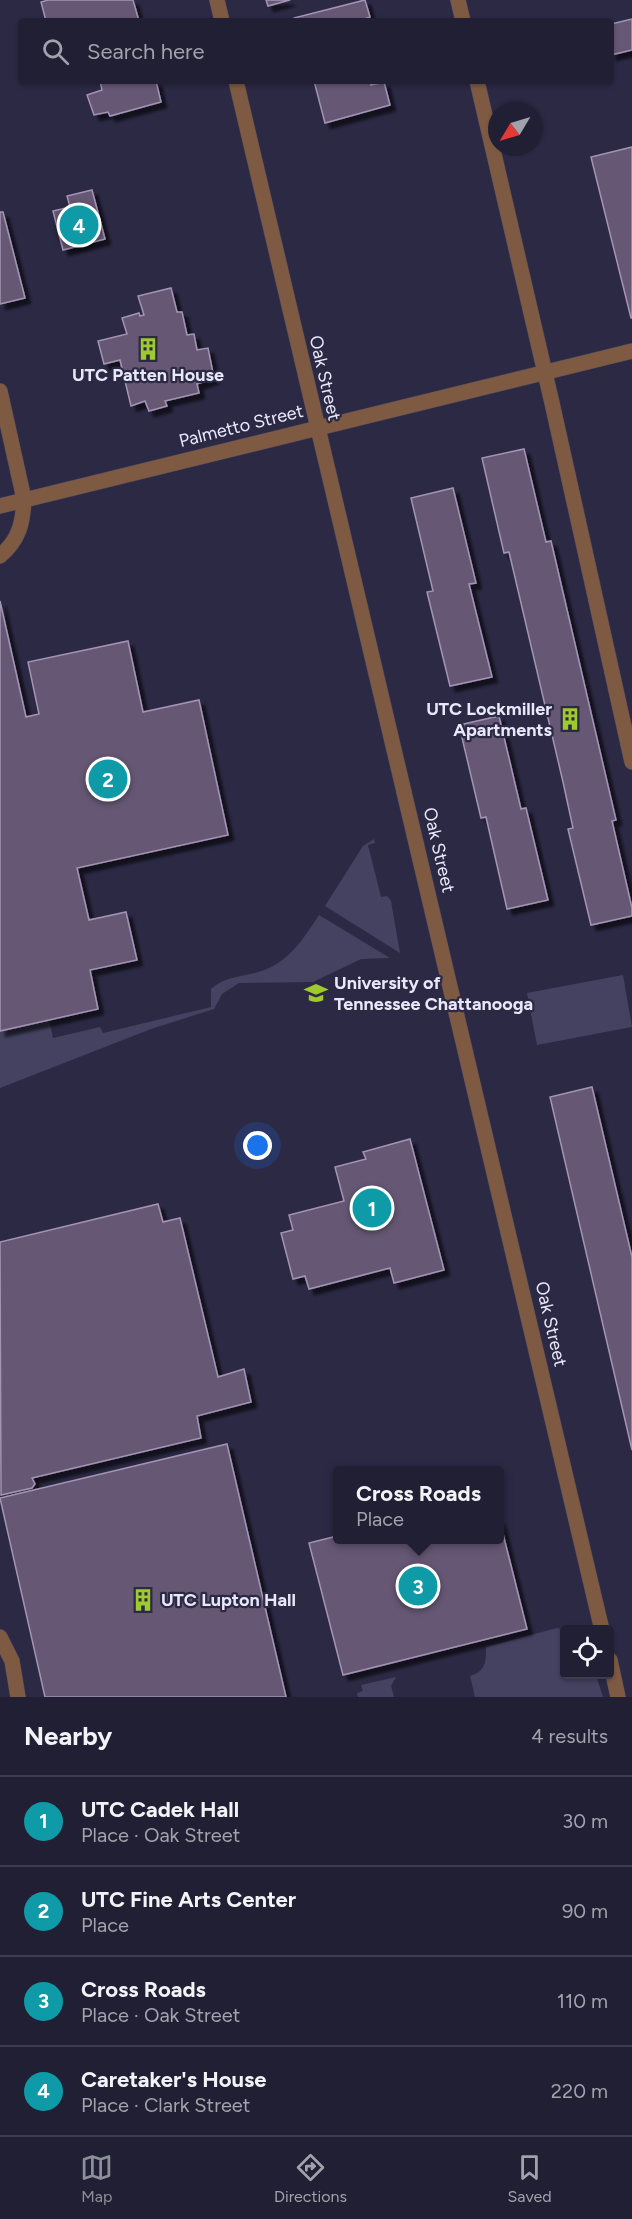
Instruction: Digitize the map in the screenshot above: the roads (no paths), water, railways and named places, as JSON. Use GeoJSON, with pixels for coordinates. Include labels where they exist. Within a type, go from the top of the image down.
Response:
{"type":"FeatureCollection","features":[{"type":"Feature","properties":{"kind":"street"},"geometry":{"type":"LineString","coordinates":[[217,0],[221,18]]}},
{"type":"Feature","properties":{"kind":"street"},"geometry":{"type":"LineString","coordinates":[[458,0],[462,18]]}},
{"type":"Feature","properties":{"kind":"street","name":"Oak Street"},"geometry":{"type":"LineString","coordinates":[[237,84],[601,1625]]}},
{"type":"Feature","properties":{"kind":"street"},"geometry":{"type":"LineString","coordinates":[[478,84],[632,762]]}},
{"type":"Feature","properties":{"kind":"street","name":"Palmetto Street"},"geometry":{"type":"LineString","coordinates":[[0,506],[632,351]]}},
{"type":"Feature","properties":{"kind":"street"},"geometry":{"type":"LineString","coordinates":[[0,391],[24,499],[22,525],[16,540],[0,556]]}},
{"type":"Feature","properties":{"kind":"street"},"geometry":{"type":"LineString","coordinates":[[0,1637],[12,1661],[18,1697]]}},
{"type":"Feature","properties":{"kind":"street"},"geometry":{"type":"LineString","coordinates":[[614,1679],[618,1697]]}},
{"type":"Feature","properties":{"kind":"place","name":"Caretaker's House"},"geometry":{"type":"Point","coordinates":[79,225]}},
{"type":"Feature","properties":{"kind":"place","name":"UTC Patten House"},"geometry":{"type":"Point","coordinates":[148,349]}},
{"type":"Feature","properties":{"kind":"place","name":"UTC Lockmiller Apartments"},"geometry":{"type":"Point","coordinates":[570,719]}},
{"type":"Feature","properties":{"kind":"place","name":"UTC Fine Arts Center"},"geometry":{"type":"Point","coordinates":[108,779]}},
{"type":"Feature","properties":{"kind":"place","name":"University of Tennessee Chattanooga"},"geometry":{"type":"Point","coordinates":[316,993]}},
{"type":"Feature","properties":{"kind":"place","name":"UTC Cadek Hall"},"geometry":{"type":"Point","coordinates":[372,1208]}},
{"type":"Feature","properties":{"kind":"place","name":"Cross Roads"},"geometry":{"type":"Point","coordinates":[418,1586]}},
{"type":"Feature","properties":{"kind":"place","name":"UTC Lupton Hall"},"geometry":{"type":"Point","coordinates":[143,1600]}}]}
